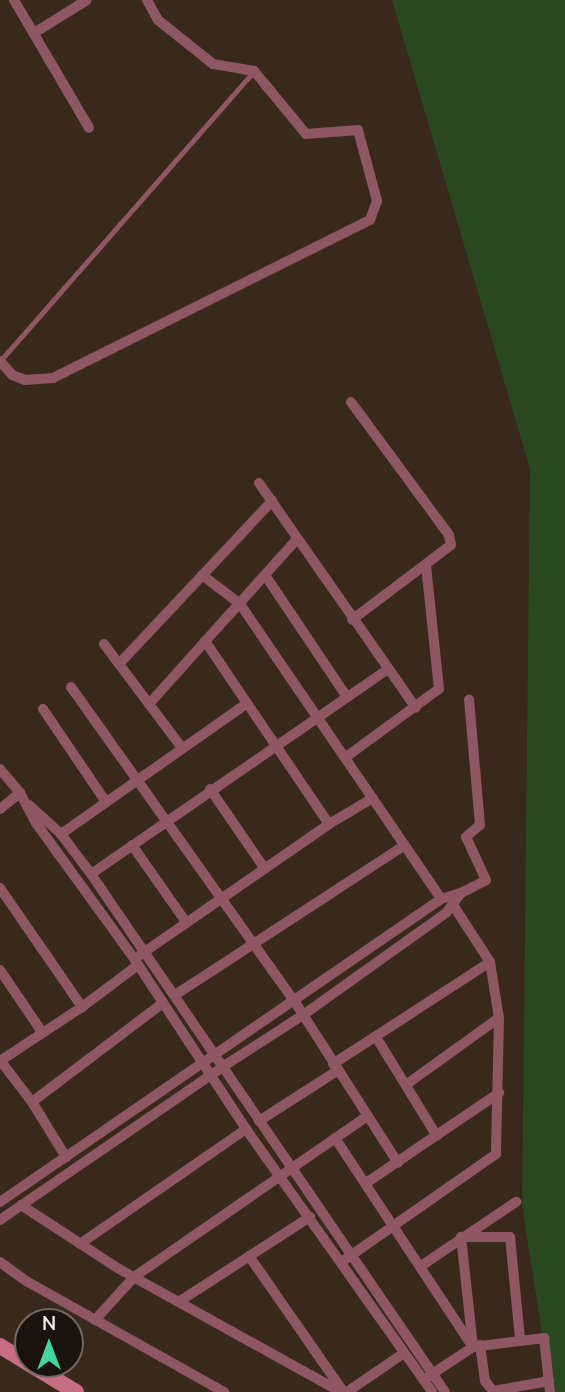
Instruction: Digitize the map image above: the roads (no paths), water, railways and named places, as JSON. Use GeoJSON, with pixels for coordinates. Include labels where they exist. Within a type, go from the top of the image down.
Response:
{"type":"FeatureCollection","features":[{"type":"Feature","properties":{"kind":"street"},"geometry":{"type":"LineString","coordinates":[[14,0],[89,128]]}},
{"type":"Feature","properties":{"kind":"street"},"geometry":{"type":"LineString","coordinates":[[34,33],[87,0]]}},
{"type":"Feature","properties":{"kind":"street"},"geometry":{"type":"LineString","coordinates":[[0,361],[12,375],[25,380],[53,378],[370,220],[377,201],[358,130],[306,134],[254,71],[214,64],[158,20],[147,0]]}},
{"type":"Feature","properties":{"kind":"street"},"geometry":{"type":"LineString","coordinates":[[351,402],[449,535],[451,545],[352,620]]}},
{"type":"Feature","properties":{"kind":"street"},"geometry":{"type":"LineString","coordinates":[[259,482],[352,620],[416,708]]}},
{"type":"Feature","properties":{"kind":"street"},"geometry":{"type":"LineString","coordinates":[[119,664],[272,502]]}},
{"type":"Feature","properties":{"kind":"street"},"geometry":{"type":"LineString","coordinates":[[149,704],[297,538]]}},
{"type":"Feature","properties":{"kind":"street"},"geometry":{"type":"LineString","coordinates":[[346,757],[439,689],[426,565]]}},
{"type":"Feature","properties":{"kind":"street"},"geometry":{"type":"LineString","coordinates":[[202,575],[240,604],[441,899]]}},
{"type":"Feature","properties":{"kind":"street"},"geometry":{"type":"LineString","coordinates":[[265,575],[346,697]]}},
{"type":"Feature","properties":{"kind":"street"},"geometry":{"type":"LineString","coordinates":[[205,640],[329,824]]}},
{"type":"Feature","properties":{"kind":"street"},"geometry":{"type":"LineString","coordinates":[[104,644],[182,748]]}},
{"type":"Feature","properties":{"kind":"street"},"geometry":{"type":"LineString","coordinates":[[91,874],[166,819],[388,669]]}},
{"type":"Feature","properties":{"kind":"street"},"geometry":{"type":"LineString","coordinates":[[71,687],[295,1002],[398,1163]]}},
{"type":"Feature","properties":{"kind":"street"},"geometry":{"type":"LineString","coordinates":[[0,1202],[216,1053],[295,1002],[441,899],[461,894],[486,880],[466,837],[480,825],[469,699]]}},
{"type":"Feature","properties":{"kind":"street"},"geometry":{"type":"LineString","coordinates":[[61,834],[246,704]]}},
{"type":"Feature","properties":{"kind":"street"},"geometry":{"type":"LineString","coordinates":[[43,709],[106,803]]}},
{"type":"Feature","properties":{"kind":"street"},"geometry":{"type":"LineString","coordinates":[[0,769],[29,806],[36,823],[136,963],[246,1129],[404,1353],[444,1392]]}},
{"type":"Feature","properties":{"kind":"street"},"geometry":{"type":"LineString","coordinates":[[210,789],[265,869]]}},
{"type":"Feature","properties":{"kind":"street"},"geometry":{"type":"LineString","coordinates":[[0,809],[20,793]]}},
{"type":"Feature","properties":{"kind":"street"},"geometry":{"type":"LineString","coordinates":[[65,1157],[32,1102],[0,1060],[82,1007],[136,963],[144,951],[329,824],[373,798]]}},
{"type":"Feature","properties":{"kind":"street"},"geometry":{"type":"LineString","coordinates":[[29,806],[61,834],[216,1053],[259,1121],[352,1256],[428,1376],[432,1392]]}},
{"type":"Feature","properties":{"kind":"street"},"geometry":{"type":"LineString","coordinates":[[132,845],[186,922]]}},
{"type":"Feature","properties":{"kind":"street"},"geometry":{"type":"LineString","coordinates":[[175,995],[404,846]]}},
{"type":"Feature","properties":{"kind":"street"},"geometry":{"type":"LineString","coordinates":[[0,888],[82,1007]]}},
{"type":"Feature","properties":{"kind":"street"},"geometry":{"type":"LineString","coordinates":[[0,1220],[210,1075],[303,1015],[446,914],[461,894]]}},
{"type":"Feature","properties":{"kind":"street"},"geometry":{"type":"LineString","coordinates":[[341,1262],[496,1154],[499,1018],[490,962],[453,905]]}},
{"type":"Feature","properties":{"kind":"street"},"geometry":{"type":"LineString","coordinates":[[259,1121],[376,1037],[490,962]]}},
{"type":"Feature","properties":{"kind":"street"},"geometry":{"type":"LineString","coordinates":[[0,970],[42,1032]]}},
{"type":"Feature","properties":{"kind":"street"},"geometry":{"type":"LineString","coordinates":[[32,1102],[163,1003]]}},
{"type":"Feature","properties":{"kind":"street"},"geometry":{"type":"LineString","coordinates":[[407,1084],[499,1018]]}},
{"type":"Feature","properties":{"kind":"street"},"geometry":{"type":"LineString","coordinates":[[376,1037],[437,1136]]}},
{"type":"Feature","properties":{"kind":"street"},"geometry":{"type":"LineString","coordinates":[[366,1183],[499,1093]]}},
{"type":"Feature","properties":{"kind":"street"},"geometry":{"type":"LineString","coordinates":[[95,1320],[134,1277],[367,1116]]}},
{"type":"Feature","properties":{"kind":"street"},"geometry":{"type":"LineString","coordinates":[[80,1244],[246,1129]]}},
{"type":"Feature","properties":{"kind":"street"},"geometry":{"type":"LineString","coordinates":[[335,1138],[476,1346]]}},
{"type":"Feature","properties":{"kind":"street"},"geometry":{"type":"LineString","coordinates":[[421,1266],[516,1202]]}},
{"type":"Feature","properties":{"kind":"street"},"geometry":{"type":"LineString","coordinates":[[21,1205],[134,1277],[344,1392]]}},
{"type":"Feature","properties":{"kind":"street"},"geometry":{"type":"LineString","coordinates":[[180,1301],[310,1217]]}},
{"type":"Feature","properties":{"kind":"street"},"geometry":{"type":"LineString","coordinates":[[428,1376],[476,1346],[544,1338],[550,1387],[494,1391],[485,1381],[476,1346],[461,1237]]}},
{"type":"Feature","properties":{"kind":"street"},"geometry":{"type":"LineString","coordinates":[[461,1237],[510,1237],[520,1339]]}},
{"type":"Feature","properties":{"kind":"street"},"geometry":{"type":"LineString","coordinates":[[248,1256],[344,1392]]}},
{"type":"Feature","properties":{"kind":"street"},"geometry":{"type":"LineString","coordinates":[[0,1262],[27,1282],[224,1392]]}},
{"type":"Feature","properties":{"kind":"street"},"geometry":{"type":"LineString","coordinates":[[0,1346],[72,1391]]}},
{"type":"Feature","properties":{"kind":"street"},"geometry":{"type":"LineString","coordinates":[[344,1392],[404,1353]]}},
{"type":"Feature","properties":{"kind":"lane"},"geometry":{"type":"LineString","coordinates":[[0,361],[254,71]]}}]}
